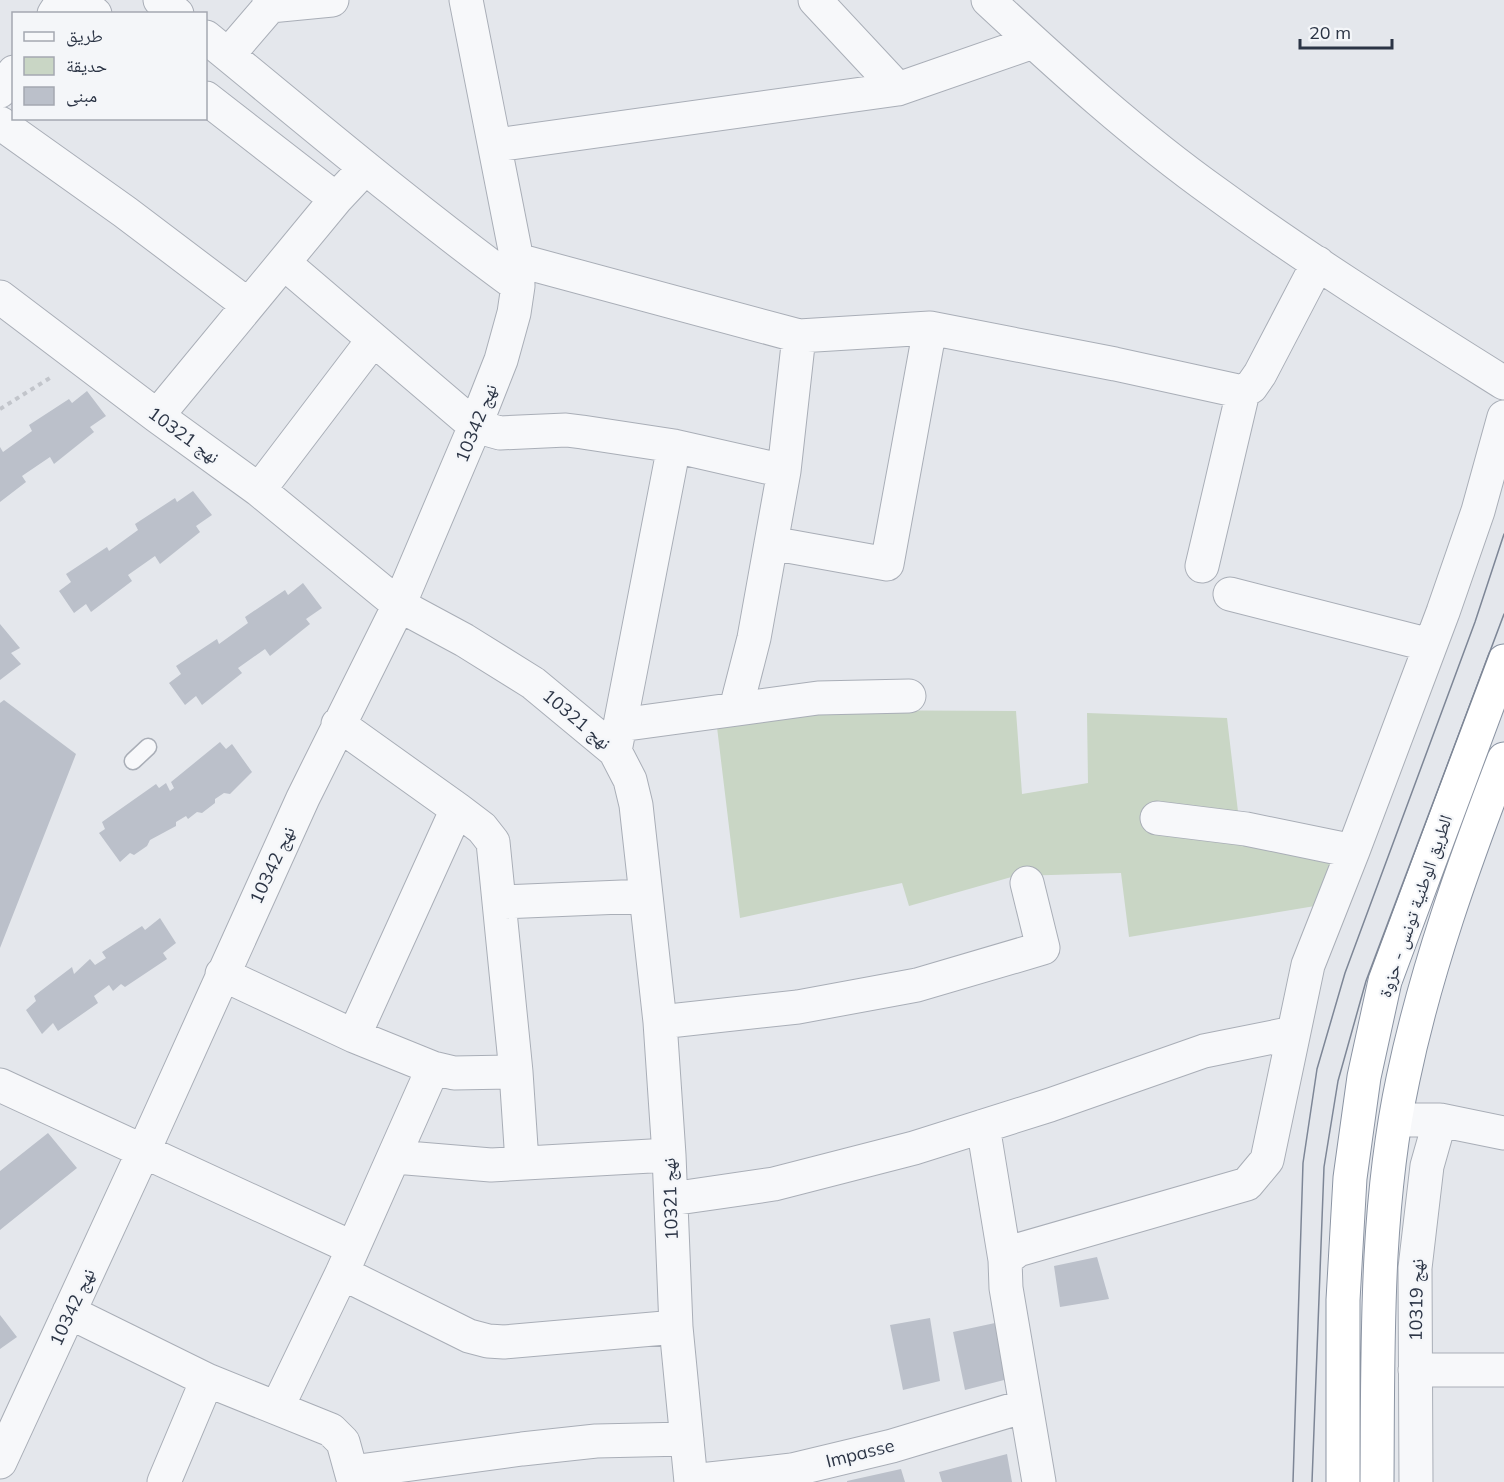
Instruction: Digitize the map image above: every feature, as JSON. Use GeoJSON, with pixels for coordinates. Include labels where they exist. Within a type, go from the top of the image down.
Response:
{"type":"FeatureCollection","features":[{"type":"Feature","properties":{"kind":"highway","name":"الطريق الوطنية تونس - حزوة"},"geometry":{"type":"LineString","coordinates":[[1343,1482],[1342,1300],[1350,1178],[1364,1077],[1385,981],[1504,661]]}},
{"type":"Feature","properties":{"kind":"highway","name":"الطريق الوطنية تونس - حزوة"},"geometry":{"type":"LineString","coordinates":[[1377,1482],[1381,1269],[1388,1169],[1402,1080],[1424,989],[1461,871],[1504,759]]}},
{"type":"Feature","properties":{"kind":"street"},"geometry":{"type":"LineString","coordinates":[[78,0],[93,12]]}},
{"type":"Feature","properties":{"kind":"street"},"geometry":{"type":"LineString","coordinates":[[160,0],[175,12]]}},
{"type":"Feature","properties":{"kind":"street"},"geometry":{"type":"LineString","coordinates":[[332,0],[269,3],[217,46],[469,250],[517,273],[799,336],[930,328],[1243,392],[1251,387],[1260,374],[1318,263]]}},
{"type":"Feature","properties":{"kind":"street","name":"نهج 10342"},"geometry":{"type":"LineString","coordinates":[[0,1462],[338,724],[399,605],[476,426],[501,360],[514,313],[517,273],[496,145],[466,0]]}},
{"type":"Feature","properties":{"kind":"street"},"geometry":{"type":"LineString","coordinates":[[815,0],[898,89]]}},
{"type":"Feature","properties":{"kind":"street"},"geometry":{"type":"LineString","coordinates":[[988,0],[1113,112],[1215,193],[1405,321],[1504,383]]}},
{"type":"Feature","properties":{"kind":"street"},"geometry":{"type":"LineString","coordinates":[[496,145],[898,89],[1033,42]]}},
{"type":"Feature","properties":{"kind":"street"},"geometry":{"type":"LineString","coordinates":[[0,91],[12,75]]}},
{"type":"Feature","properties":{"kind":"street"},"geometry":{"type":"LineString","coordinates":[[207,99],[336,199]]}},
{"type":"Feature","properties":{"kind":"street"},"geometry":{"type":"LineString","coordinates":[[0,123],[125,212],[248,305]]}},
{"type":"Feature","properties":{"kind":"street"},"geometry":{"type":"LineString","coordinates":[[157,416],[336,199],[365,168]]}},
{"type":"Feature","properties":{"kind":"street"},"geometry":{"type":"LineString","coordinates":[[284,263],[476,426],[500,433],[573,430],[674,446],[784,471]]}},
{"type":"Feature","properties":{"kind":"street","name":"نهج 10321"},"geometry":{"type":"LineString","coordinates":[[0,298],[259,490],[399,605],[464,640],[617,738],[634,791],[660,1022],[669,1155],[676,1326],[691,1481]]}},
{"type":"Feature","properties":{"kind":"street"},"geometry":{"type":"LineString","coordinates":[[771,543],[887,564],[930,328]]}},
{"type":"Feature","properties":{"kind":"street"},"geometry":{"type":"LineString","coordinates":[[736,708],[754,638],[784,471],[799,336]]}},
{"type":"Feature","properties":{"kind":"street"},"geometry":{"type":"LineString","coordinates":[[259,490],[373,340]]}},
{"type":"Feature","properties":{"kind":"street"},"geometry":{"type":"LineString","coordinates":[[1202,566],[1243,392]]}},
{"type":"Feature","properties":{"kind":"street"},"geometry":{"type":"LineString","coordinates":[[1005,1260],[1018,1250],[1247,1184],[1267,1160],[1308,965],[1478,512],[1504,417]]}},
{"type":"Feature","properties":{"kind":"street"},"geometry":{"type":"LineString","coordinates":[[674,446],[617,738],[736,708],[818,698],[909,696]]}},
{"type":"Feature","properties":{"kind":"street"},"geometry":{"type":"LineString","coordinates":[[1230,594],[1430,645]]}},
{"type":"Feature","properties":{"kind":"street"},"geometry":{"type":"LineString","coordinates":[[338,724],[482,828],[494,843],[516,1072],[522,1162]]}},
{"type":"Feature","properties":{"kind":"street"},"geometry":{"type":"LineString","coordinates":[[354,1036],[457,809]]}},
{"type":"Feature","properties":{"kind":"street"},"geometry":{"type":"LineString","coordinates":[[1157,818],[1246,829],[1353,850]]}},
{"type":"Feature","properties":{"kind":"street"},"geometry":{"type":"LineString","coordinates":[[660,1022],[798,1007],[907,987],[1043,948],[1027,883]]}},
{"type":"Feature","properties":{"kind":"street"},"geometry":{"type":"LineString","coordinates":[[500,902],[646,896]]}},
{"type":"Feature","properties":{"kind":"street"},"geometry":{"type":"LineString","coordinates":[[222,974],[354,1036],[433,1068],[454,1073],[516,1072]]}},
{"type":"Feature","properties":{"kind":"street"},"geometry":{"type":"LineString","coordinates":[[670,1199],[774,1184],[914,1148],[1204,1051],[1293,1033]]}},
{"type":"Feature","properties":{"kind":"street"},"geometry":{"type":"LineString","coordinates":[[277,1408],[348,1261],[433,1068]]}},
{"type":"Feature","properties":{"kind":"street"},"geometry":{"type":"LineString","coordinates":[[0,1085],[144,1150],[348,1261],[469,1336],[504,1342],[676,1326]]}},
{"type":"Feature","properties":{"kind":"street"},"geometry":{"type":"LineString","coordinates":[[1396,1120],[1440,1120],[1504,1133]]}},
{"type":"Feature","properties":{"kind":"street","name":"نهج 10319"},"geometry":{"type":"LineString","coordinates":[[1416,1482],[1414,1268],[1427,1166],[1440,1120]]}},
{"type":"Feature","properties":{"kind":"street"},"geometry":{"type":"LineString","coordinates":[[983,1126],[1005,1260],[1006,1288],[1024,1406],[1039,1482]]}},
{"type":"Feature","properties":{"kind":"street"},"geometry":{"type":"LineString","coordinates":[[394,1157],[491,1165],[669,1155]]}},
{"type":"Feature","properties":{"kind":"street"},"geometry":{"type":"LineString","coordinates":[[69,1312],[207,1380],[319,1425],[339,1437],[347,1451],[353,1477],[522,1449],[596,1441],[687,1439]]}},
{"type":"Feature","properties":{"kind":"street"},"geometry":{"type":"LineString","coordinates":[[1415,1370],[1504,1370]]}},
{"type":"Feature","properties":{"kind":"street"},"geometry":{"type":"LineString","coordinates":[[164,1482],[207,1380]]}},
{"type":"Feature","properties":{"kind":"street","name":"Impasse"},"geometry":{"type":"LineString","coordinates":[[691,1481],[792,1470],[892,1446],[1024,1406]]}},
{"type":"Feature","properties":{"kind":"lane"},"geometry":{"type":"LineString","coordinates":[[133,761],[148,747]]}},
{"type":"Feature","properties":{"kind":"path"},"geometry":{"type":"LineString","coordinates":[[0,409],[81,359]]}},
{"type":"Feature","properties":{"kind":"green space"},"geometry":{"type":"Polygon","coordinates":[[[820,710],[1016,711],[1022,794],[1088,783],[1087,713],[1227,718],[1239,820],[1343,834],[1315,906],[1129,937],[1121,873],[1015,876],[909,906],[902,883],[740,918],[716,719],[820,710]]]}},
{"type":"Feature","properties":{"kind":"building"},"geometry":{"type":"Polygon","coordinates":[[[87,391],[106,416],[90,427],[94,432],[54,464],[50,457],[22,476],[26,482],[0,502],[0,447],[3,452],[32,431],[29,425],[69,399],[72,403],[87,391]]]}},
{"type":"Feature","properties":{"kind":"building"},"geometry":{"type":"Polygon","coordinates":[[[193,491],[212,515],[196,526],[200,532],[160,564],[155,556],[128,575],[132,581],[91,612],[86,604],[74,613],[59,591],[71,582],[66,574],[107,547],[109,551],[138,530],[135,524],[175,498],[177,502],[193,491]]]}},
{"type":"Feature","properties":{"kind":"building"},"geometry":{"type":"Polygon","coordinates":[[[303,583],[322,608],[306,619],[310,624],[270,656],[265,649],[238,668],[242,673],[202,705],[196,696],[185,705],[169,683],[181,674],[176,666],[217,639],[219,644],[248,623],[245,617],[285,590],[288,595],[303,583]]]}},
{"type":"Feature","properties":{"kind":"building"},"geometry":{"type":"Polygon","coordinates":[[[0,624],[20,648],[11,653],[21,664],[0,680],[0,624]]]}},
{"type":"Feature","properties":{"kind":"building"},"geometry":{"type":"Polygon","coordinates":[[[4,700],[76,754],[0,948],[0,703],[4,700]]]}},
{"type":"Feature","properties":{"kind":"building"},"geometry":{"type":"Polygon","coordinates":[[[220,742],[226,749],[232,744],[252,772],[230,794],[224,793],[215,799],[215,803],[202,813],[197,812],[188,819],[186,816],[176,822],[176,826],[150,840],[147,846],[134,855],[130,853],[120,862],[99,833],[105,829],[102,822],[156,784],[159,788],[166,783],[170,791],[174,788],[171,782],[220,742]]]}},
{"type":"Feature","properties":{"kind":"building"},"geometry":{"type":"Polygon","coordinates":[[[160,918],[176,943],[163,953],[167,959],[125,987],[121,984],[113,991],[109,985],[94,996],[98,1003],[58,1031],[53,1023],[42,1034],[26,1010],[36,1001],[34,996],[72,967],[74,974],[90,959],[95,965],[106,958],[102,952],[142,926],[145,930],[160,918]]]}},
{"type":"Feature","properties":{"kind":"building"},"geometry":{"type":"Polygon","coordinates":[[[48,1133],[77,1168],[0,1230],[0,1171],[48,1133]]]}},
{"type":"Feature","properties":{"kind":"building"},"geometry":{"type":"Polygon","coordinates":[[[1097,1257],[1109,1299],[1060,1307],[1054,1266],[1097,1257]]]}},
{"type":"Feature","properties":{"kind":"building"},"geometry":{"type":"Polygon","coordinates":[[[0,1315],[17,1337],[0,1349],[0,1315]]]}},
{"type":"Feature","properties":{"kind":"building"},"geometry":{"type":"Polygon","coordinates":[[[930,1318],[940,1381],[903,1390],[890,1325],[930,1318]]]}},
{"type":"Feature","properties":{"kind":"building"},"geometry":{"type":"Polygon","coordinates":[[[995,1323],[1000,1354],[1005,1354],[1008,1379],[965,1390],[953,1332],[995,1323]]]}},
{"type":"Feature","properties":{"kind":"building"},"geometry":{"type":"Polygon","coordinates":[[[1007,1454],[1012,1482],[942,1482],[939,1472],[1007,1454]]]}},
{"type":"Feature","properties":{"kind":"building"},"geometry":{"type":"Polygon","coordinates":[[[901,1469],[905,1482],[847,1482],[847,1481],[901,1469]]]}},
{"type":"Feature","properties":{"kind":"tram line"},"geometry":{"type":"LineString","coordinates":[[1293,1482],[1303,1163],[1317,1069],[1345,973],[1475,622],[1504,534]]}},
{"type":"Feature","properties":{"kind":"tram line"},"geometry":{"type":"LineString","coordinates":[[1312,1482],[1324,1167],[1338,1081],[1366,981],[1504,614]]}}]}
